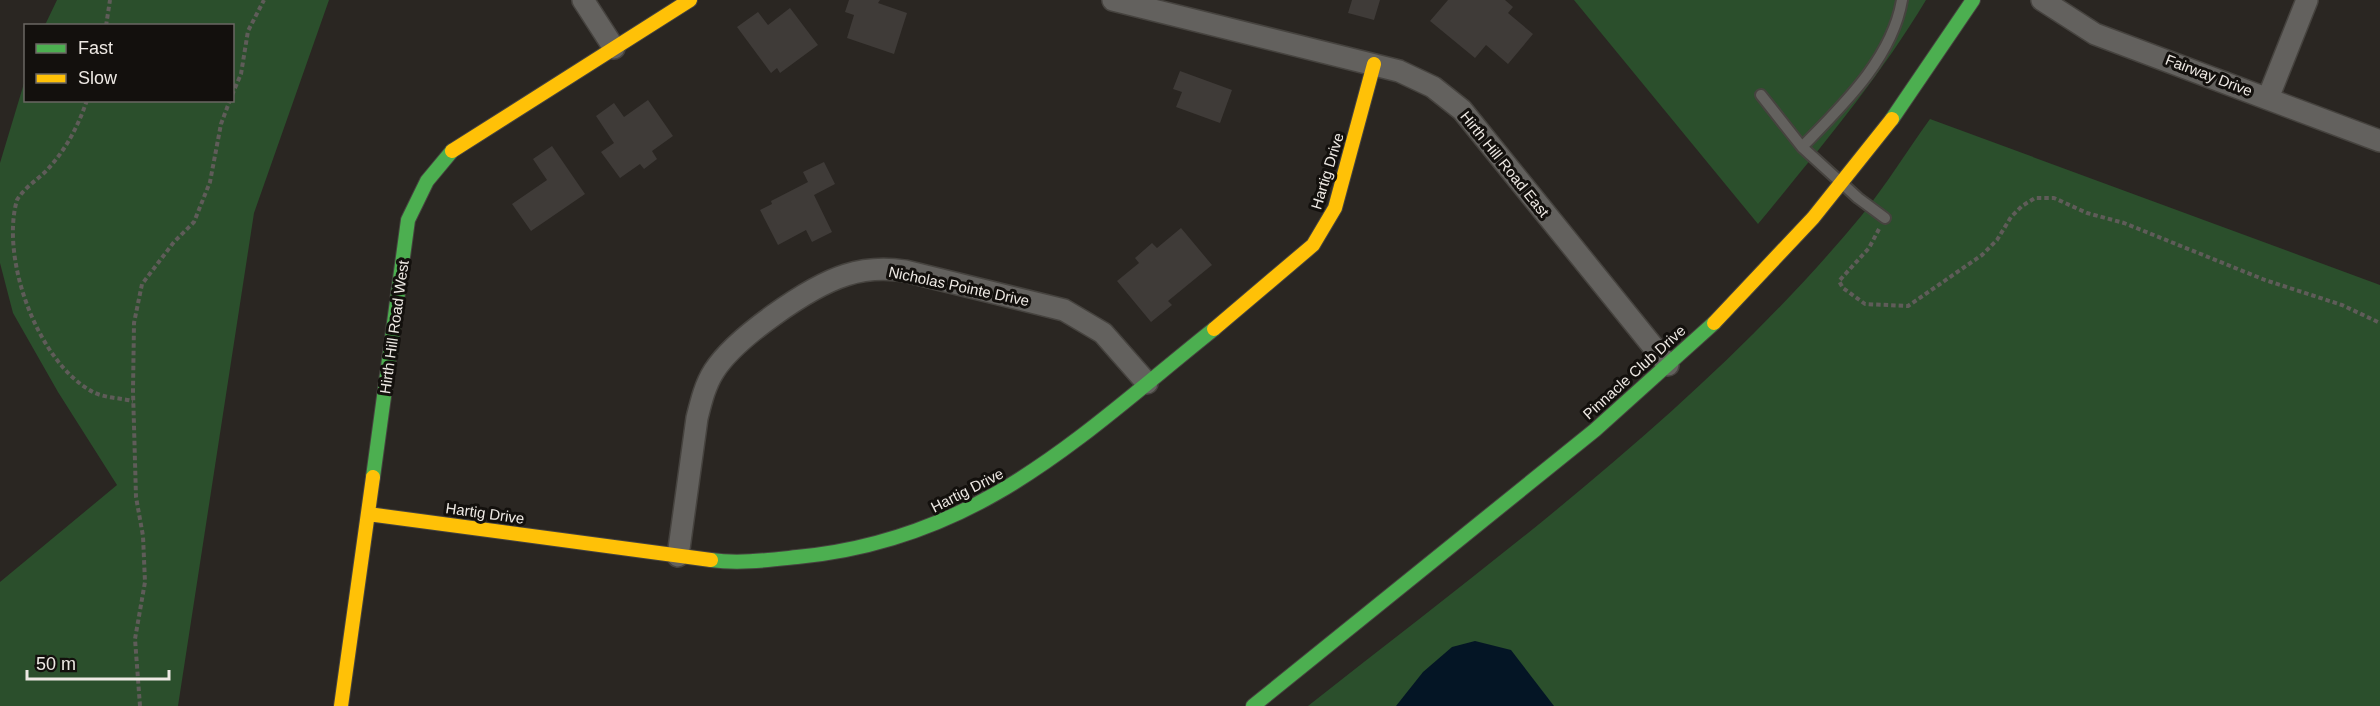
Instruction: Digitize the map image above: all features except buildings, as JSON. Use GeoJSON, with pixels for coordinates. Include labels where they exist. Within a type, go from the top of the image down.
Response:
{"type":"FeatureCollection","features":[{"type":"Feature","properties":{"kind":"street"},"geometry":{"type":"LineString","coordinates":[[584,0],[621,43],[690,0]]}},
{"type":"Feature","properties":{"kind":"street","name":"Hirth Hill Road East"},"geometry":{"type":"LineString","coordinates":[[1113,0],[1416,76],[1462,110],[1668,365]]}},
{"type":"Feature","properties":{"kind":"street","name":"Pinnacle Club Drive"},"geometry":{"type":"LineString","coordinates":[[1252,706],[1595,430],[1712,325],[1813,218],[1842,182],[1908,98],[1972,0]]}},
{"type":"Feature","properties":{"kind":"street","name":"Fairway Drive"},"geometry":{"type":"LineString","coordinates":[[2042,0],[2095,34],[2380,141]]}},
{"type":"Feature","properties":{"kind":"street"},"geometry":{"type":"LineString","coordinates":[[2268,98],[2307,0]]}},
{"type":"Feature","properties":{"kind":"street","name":"Hirth Hill Road West"},"geometry":{"type":"LineString","coordinates":[[341,706],[408,219],[424,183],[438,164],[455,148],[621,43]]}},
{"type":"Feature","properties":{"kind":"street","name":"Hartig Drive"},"geometry":{"type":"LineString","coordinates":[[368,514],[678,556],[763,562],[811,558],[876,545],[940,524],[980,505],[1064,451],[1313,245],[1335,208],[1374,64]]}},
{"type":"Feature","properties":{"kind":"street","name":"Nicholas Pointe Drive"},"geometry":{"type":"LineString","coordinates":[[678,556],[701,401],[712,373],[724,357],[750,331],[844,276],[889,269],[905,271],[1064,310],[1103,333],[1147,383]]}},
{"type":"Feature","properties":{"kind":"lane"},"geometry":{"type":"LineString","coordinates":[[1802,147],[1853,93],[1886,46],[1898,22],[1902,0]]}},
{"type":"Feature","properties":{"kind":"lane"},"geometry":{"type":"LineString","coordinates":[[1761,95],[1802,147],[1885,218]]}},
{"type":"Feature","properties":{"kind":"path"},"geometry":{"type":"LineString","coordinates":[[106,24],[110,0]]}},
{"type":"Feature","properties":{"kind":"path"},"geometry":{"type":"LineString","coordinates":[[234,90],[241,74],[248,31],[264,0]]}},
{"type":"Feature","properties":{"kind":"path"},"geometry":{"type":"LineString","coordinates":[[7,239],[10,218],[17,198],[66,147],[86,102]]}},
{"type":"Feature","properties":{"kind":"path"},"geometry":{"type":"LineString","coordinates":[[140,706],[135,639],[145,582],[143,536],[136,497],[133,401],[134,323],[142,284],[174,242],[194,222],[210,182],[221,124],[229,102]]}},
{"type":"Feature","properties":{"kind":"path"},"geometry":{"type":"LineString","coordinates":[[1885,218],[1869,248],[1839,281],[1843,288],[1865,304],[1908,306],[1982,255],[1997,240],[2011,216],[2022,206],[2035,198],[2054,198],[2087,213],[2124,223],[2265,280],[2342,305],[2380,323]]}},
{"type":"Feature","properties":{"kind":"path"},"geometry":{"type":"LineString","coordinates":[[18,294],[54,361],[95,393],[133,401]]}},
{"type":"Feature","properties":{"kind":"green space"},"geometry":{"type":"Polygon","coordinates":[[[57,0],[329,0],[254,213],[178,706],[0,706],[0,582],[117,485],[58,392],[13,313],[0,263],[0,163],[24,83],[24,102],[234,102],[234,24],[45,24],[57,0]]]}},
{"type":"Feature","properties":{"kind":"green space"},"geometry":{"type":"Polygon","coordinates":[[[1574,0],[1926,0],[1867,87],[1758,224],[1574,0]]]}},
{"type":"Feature","properties":{"kind":"green space"},"geometry":{"type":"Polygon","coordinates":[[[1930,119],[2380,285],[2380,706],[1308,706],[1598,475],[1736,351],[1801,285],[1862,215],[1930,119]]]}},
{"type":"Feature","properties":{"kind":"water"},"geometry":{"type":"Polygon","coordinates":[[[1475,641],[1511,650],[1554,706],[1396,706],[1423,672],[1452,647],[1475,641]]]}},
{"type":"Feature","properties":{"kind":"traffic: fast"},"geometry":{"type":"LineString","coordinates":[[1892,119],[1973,0]]}},
{"type":"Feature","properties":{"kind":"traffic: fast"},"geometry":{"type":"LineString","coordinates":[[373,477],[408,220],[427,181],[452,151]]}},
{"type":"Feature","properties":{"kind":"traffic: fast"},"geometry":{"type":"LineString","coordinates":[[1253,706],[1595,430],[1714,323]]}},
{"type":"Feature","properties":{"kind":"traffic: fast"},"geometry":{"type":"LineString","coordinates":[[711,560],[732,562],[765,560],[862,547],[920,529],[974,506],[1024,477],[1071,444],[1214,329]]}},
{"type":"Feature","properties":{"kind":"traffic: slow"},"geometry":{"type":"LineString","coordinates":[[452,151],[690,0]]}},
{"type":"Feature","properties":{"kind":"traffic: slow"},"geometry":{"type":"LineString","coordinates":[[1214,329],[1313,245],[1335,208],[1374,64]]}},
{"type":"Feature","properties":{"kind":"traffic: slow"},"geometry":{"type":"LineString","coordinates":[[1714,323],[1813,218],[1892,119]]}},
{"type":"Feature","properties":{"kind":"traffic: slow"},"geometry":{"type":"LineString","coordinates":[[341,706],[373,477]]}},
{"type":"Feature","properties":{"kind":"traffic: slow"},"geometry":{"type":"LineString","coordinates":[[368,514],[711,560]]}}]}
